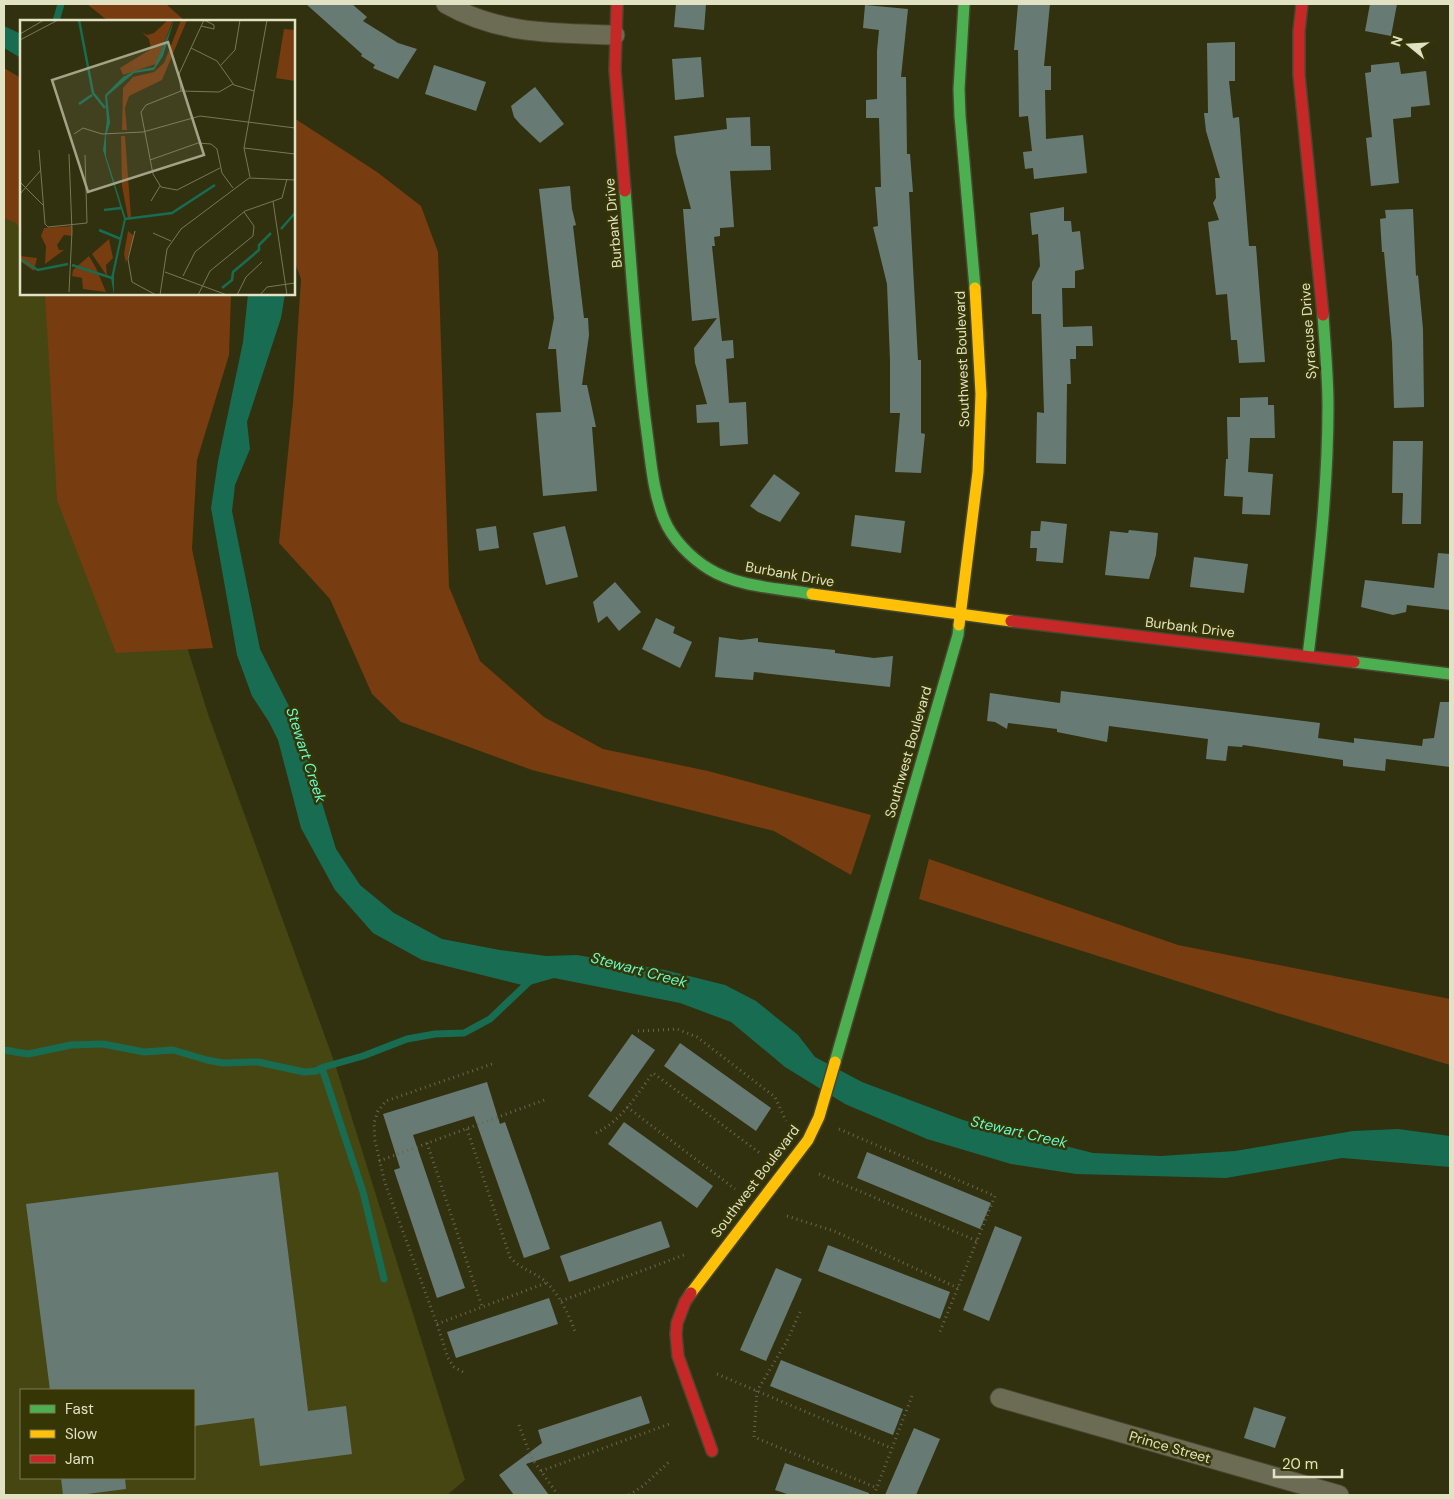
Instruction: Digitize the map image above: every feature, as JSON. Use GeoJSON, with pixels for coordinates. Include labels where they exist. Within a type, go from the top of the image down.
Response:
{"type":"FeatureCollection","features":[{"type":"Feature","properties":{"kind":"street"},"geometry":{"type":"LineString","coordinates":[[446,4],[458,11],[495,24],[534,32],[615,34]]}},
{"type":"Feature","properties":{"kind":"street","name":"Burbank Drive"},"geometry":{"type":"LineString","coordinates":[[617,4],[615,70],[642,397],[656,494],[670,531],[687,552],[708,569],[746,583],[960,615],[1450,674]]}},
{"type":"Feature","properties":{"kind":"street","name":"Southwest Boulevard"},"geometry":{"type":"LineString","coordinates":[[712,1451],[678,1356],[677,1323],[685,1302],[702,1276],[808,1140],[819,1117],[958,635],[978,472],[981,394],[977,312],[958,89],[964,4]]}},
{"type":"Feature","properties":{"kind":"street","name":"Syracuse Drive"},"geometry":{"type":"LineString","coordinates":[[1302,4],[1298,75],[1323,314],[1328,405],[1328,458],[1321,550],[1308,656]]}},
{"type":"Feature","properties":{"kind":"street","name":"Prince Street"},"geometry":{"type":"LineString","coordinates":[[1000,1398],[1339,1495]]}},
{"type":"Feature","properties":{"kind":"path"},"geometry":{"type":"LineString","coordinates":[[638,1031],[677,1029],[697,1037],[775,1097],[786,1121]]}},
{"type":"Feature","properties":{"kind":"path"},"geometry":{"type":"LineString","coordinates":[[463,1372],[454,1367],[448,1358],[385,1183],[375,1140],[374,1124],[381,1105],[386,1101],[495,1063]]}},
{"type":"Feature","properties":{"kind":"path"},"geometry":{"type":"LineString","coordinates":[[596,1133],[616,1120],[653,1073],[761,1154]]}},
{"type":"Feature","properties":{"kind":"path"},"geometry":{"type":"LineString","coordinates":[[379,1161],[547,1099]]}},
{"type":"Feature","properties":{"kind":"path"},"geometry":{"type":"LineString","coordinates":[[627,1108],[735,1189]]}},
{"type":"Feature","properties":{"kind":"path"},"geometry":{"type":"LineString","coordinates":[[832,1126],[996,1196],[939,1334]]}},
{"type":"Feature","properties":{"kind":"path"},"geometry":{"type":"LineString","coordinates":[[467,1129],[510,1257],[517,1265],[546,1283],[569,1314],[576,1334]]}},
{"type":"Feature","properties":{"kind":"path"},"geometry":{"type":"LineString","coordinates":[[427,1144],[482,1307]]}},
{"type":"Feature","properties":{"kind":"path"},"geometry":{"type":"LineString","coordinates":[[818,1174],[977,1241]]}},
{"type":"Feature","properties":{"kind":"path"},"geometry":{"type":"LineString","coordinates":[[787,1216],[834,1231],[958,1288]]}},
{"type":"Feature","properties":{"kind":"path"},"geometry":{"type":"LineString","coordinates":[[561,1301],[684,1255]]}},
{"type":"Feature","properties":{"kind":"path"},"geometry":{"type":"LineString","coordinates":[[437,1324],[546,1283]]}},
{"type":"Feature","properties":{"kind":"path"},"geometry":{"type":"LineString","coordinates":[[800,1312],[787,1342],[757,1391],[754,1437],[877,1488]]}},
{"type":"Feature","properties":{"kind":"path"},"geometry":{"type":"LineString","coordinates":[[717,1374],[891,1448]]}},
{"type":"Feature","properties":{"kind":"path"},"geometry":{"type":"LineString","coordinates":[[874,1495],[912,1396]]}},
{"type":"Feature","properties":{"kind":"path"},"geometry":{"type":"LineString","coordinates":[[541,1471],[672,1423]]}},
{"type":"Feature","properties":{"kind":"path"},"geometry":{"type":"LineString","coordinates":[[519,1425],[531,1457],[558,1495]]}},
{"type":"Feature","properties":{"kind":"path"},"geometry":{"type":"LineString","coordinates":[[629,1495],[643,1486],[670,1460]]}},
{"type":"Feature","properties":{"kind":"shaded area"},"geometry":{"type":"Polygon","coordinates":[[[87,4],[166,4],[184,20],[107,20],[87,4]]]}},
{"type":"Feature","properties":{"kind":"shaded area"},"geometry":{"type":"Polygon","coordinates":[[[4,68],[20,77],[20,228],[16,223],[4,218],[4,68]]]}},
{"type":"Feature","properties":{"kind":"shaded area"},"geometry":{"type":"Polygon","coordinates":[[[295,119],[377,172],[421,206],[438,252],[449,587],[480,661],[544,717],[603,749],[708,771],[871,815],[851,875],[774,831],[532,770],[401,722],[372,694],[330,599],[279,543],[293,403],[301,279],[295,263],[295,119]]]}},
{"type":"Feature","properties":{"kind":"shaded area"},"geometry":{"type":"Polygon","coordinates":[[[4,131],[20,140],[20,295],[77,295],[208,714],[335,1064],[465,1480],[447,1495],[4,1495],[4,131]]]}},
{"type":"Feature","properties":{"kind":"shaded area"},"geometry":{"type":"Polygon","coordinates":[[[45,295],[231,295],[229,355],[197,460],[192,549],[213,648],[116,653],[57,500],[45,295]]]}},
{"type":"Feature","properties":{"kind":"shaded area"},"geometry":{"type":"Polygon","coordinates":[[[929,859],[1178,945],[1450,999],[1450,1065],[1274,1012],[919,899],[929,859]]]}},
{"type":"Feature","properties":{"kind":"water"},"geometry":{"type":"Polygon","coordinates":[[[4,26],[20,34],[20,57],[4,48],[4,26]]]}},
{"type":"Feature","properties":{"kind":"water","name":"Stewart Creek"},"geometry":{"type":"Polygon","coordinates":[[[248,295],[285,295],[281,318],[247,422],[250,449],[235,485],[232,511],[260,649],[298,724],[336,849],[360,885],[394,913],[442,939],[546,956],[577,955],[665,970],[725,985],[756,1001],[798,1035],[815,1057],[862,1082],[963,1120],[1093,1153],[1161,1156],[1235,1151],[1353,1131],[1398,1129],[1450,1136],[1450,1167],[1342,1158],[1226,1178],[1076,1174],[1011,1164],[927,1139],[845,1104],[785,1067],[731,1022],[680,1003],[554,978],[526,986],[422,960],[373,933],[335,890],[301,828],[278,740],[252,696],[237,655],[211,508],[218,461],[243,342],[248,295]]]}},
{"type":"Feature","properties":{"kind":"building"},"geometry":{"type":"Polygon","coordinates":[[[306,4],[352,4],[367,17],[363,21],[398,43],[417,49],[398,79],[373,68],[375,65],[361,56],[362,54],[306,4]]]}},
{"type":"Feature","properties":{"kind":"building"},"geometry":{"type":"Polygon","coordinates":[[[676,4],[706,4],[704,30],[674,27],[676,4]]]}},
{"type":"Feature","properties":{"kind":"building"},"geometry":{"type":"Polygon","coordinates":[[[1018,4],[1050,4],[1044,66],[1051,66],[1051,90],[1045,90],[1046,139],[1083,135],[1087,173],[1034,179],[1033,168],[1025,169],[1023,152],[1032,151],[1028,116],[1019,117],[1018,50],[1014,50],[1018,4]]]}},
{"type":"Feature","properties":{"kind":"building"},"geometry":{"type":"Polygon","coordinates":[[[1370,4],[1397,4],[1391,36],[1365,31],[1370,4]]]}},
{"type":"Feature","properties":{"kind":"building"},"geometry":{"type":"Polygon","coordinates":[[[865,5],[908,9],[901,77],[906,77],[907,154],[910,154],[913,192],[909,192],[918,360],[921,360],[921,433],[925,434],[921,473],[895,472],[900,413],[890,413],[887,284],[873,227],[878,226],[875,187],[881,187],[879,118],[866,118],[866,100],[877,99],[879,30],[863,28],[865,5]]]}},
{"type":"Feature","properties":{"kind":"building"},"geometry":{"type":"Polygon","coordinates":[[[1235,42],[1235,81],[1229,81],[1233,118],[1239,117],[1249,246],[1256,246],[1265,362],[1239,363],[1237,340],[1231,340],[1227,294],[1216,295],[1208,222],[1219,220],[1213,203],[1216,198],[1215,178],[1220,178],[1206,131],[1204,113],[1208,113],[1207,43],[1235,42]]]}},
{"type":"Feature","properties":{"kind":"building"},"geometry":{"type":"Polygon","coordinates":[[[701,57],[704,97],[675,100],[672,59],[701,57]]]}},
{"type":"Feature","properties":{"kind":"building"},"geometry":{"type":"Polygon","coordinates":[[[1399,62],[1401,74],[1426,71],[1430,105],[1411,107],[1411,117],[1393,119],[1399,183],[1371,186],[1366,138],[1372,137],[1365,73],[1371,72],[1371,65],[1399,62]]]}},
{"type":"Feature","properties":{"kind":"building"},"geometry":{"type":"Polygon","coordinates":[[[434,65],[486,82],[476,111],[425,94],[434,65]]]}},
{"type":"Feature","properties":{"kind":"building"},"geometry":{"type":"Polygon","coordinates":[[[535,87],[564,124],[540,143],[514,117],[511,106],[535,87]]]}},
{"type":"Feature","properties":{"kind":"building"},"geometry":{"type":"Polygon","coordinates":[[[750,117],[751,146],[770,146],[771,170],[730,171],[734,227],[720,228],[720,236],[714,237],[715,246],[712,246],[722,341],[733,340],[734,358],[726,359],[729,403],[746,402],[748,444],[720,446],[719,422],[697,423],[696,405],[707,404],[695,363],[694,348],[717,318],[692,321],[683,209],[691,209],[676,153],[674,136],[727,129],[726,118],[750,117]]]}},
{"type":"Feature","properties":{"kind":"building"},"geometry":{"type":"Polygon","coordinates":[[[570,186],[572,209],[576,225],[573,226],[584,318],[588,318],[589,335],[582,385],[587,385],[596,427],[592,427],[597,491],[543,496],[536,413],[561,412],[556,349],[548,349],[554,318],[539,189],[570,186]]]}},
{"type":"Feature","properties":{"kind":"building"},"geometry":{"type":"Polygon","coordinates":[[[1064,207],[1064,221],[1071,221],[1072,232],[1080,231],[1084,269],[1075,271],[1075,288],[1062,288],[1063,327],[1092,326],[1093,346],[1076,346],[1076,359],[1070,359],[1071,384],[1067,384],[1066,464],[1036,463],[1037,412],[1044,413],[1041,314],[1032,314],[1032,282],[1040,266],[1038,234],[1032,235],[1030,213],[1064,207]]]}},
{"type":"Feature","properties":{"kind":"building"},"geometry":{"type":"Polygon","coordinates":[[[1413,209],[1416,276],[1418,275],[1423,329],[1424,407],[1394,408],[1392,343],[1380,219],[1386,218],[1385,210],[1413,209]]]}},
{"type":"Feature","properties":{"kind":"building"},"geometry":{"type":"Polygon","coordinates":[[[1268,397],[1268,405],[1274,405],[1275,438],[1250,438],[1248,472],[1273,474],[1270,515],[1242,514],[1243,497],[1224,496],[1226,459],[1228,459],[1227,417],[1240,417],[1240,398],[1268,397]]]}},
{"type":"Feature","properties":{"kind":"building"},"geometry":{"type":"Polygon","coordinates":[[[1393,441],[1423,441],[1421,524],[1402,524],[1403,493],[1392,493],[1393,441]]]}},
{"type":"Feature","properties":{"kind":"building"},"geometry":{"type":"Polygon","coordinates":[[[774,474],[800,493],[780,522],[758,512],[750,506],[774,474]]]}},
{"type":"Feature","properties":{"kind":"building"},"geometry":{"type":"Polygon","coordinates":[[[855,515],[905,521],[901,553],[851,546],[855,515]]]}},
{"type":"Feature","properties":{"kind":"building"},"geometry":{"type":"Polygon","coordinates":[[[1041,521],[1067,524],[1063,563],[1036,561],[1037,548],[1030,548],[1031,531],[1040,531],[1041,521]]]}},
{"type":"Feature","properties":{"kind":"building"},"geometry":{"type":"Polygon","coordinates":[[[496,526],[499,548],[479,551],[476,529],[496,526]]]}},
{"type":"Feature","properties":{"kind":"building"},"geometry":{"type":"Polygon","coordinates":[[[565,526],[578,577],[546,585],[533,533],[565,526]]]}},
{"type":"Feature","properties":{"kind":"building"},"geometry":{"type":"Polygon","coordinates":[[[1129,530],[1158,533],[1156,555],[1149,579],[1105,575],[1110,531],[1128,533],[1129,530]]]}},
{"type":"Feature","properties":{"kind":"building"},"geometry":{"type":"Polygon","coordinates":[[[1438,553],[1450,554],[1450,610],[1407,605],[1406,612],[1393,615],[1361,607],[1365,580],[1434,588],[1438,553]]]}},
{"type":"Feature","properties":{"kind":"building"},"geometry":{"type":"Polygon","coordinates":[[[1194,557],[1248,564],[1244,593],[1190,587],[1194,557]]]}},
{"type":"Feature","properties":{"kind":"building"},"geometry":{"type":"Polygon","coordinates":[[[615,582],[641,612],[619,631],[607,616],[598,623],[593,602],[615,582]]]}},
{"type":"Feature","properties":{"kind":"building"},"geometry":{"type":"Polygon","coordinates":[[[656,618],[675,627],[673,633],[692,642],[680,668],[642,649],[656,618]]]}},
{"type":"Feature","properties":{"kind":"building"},"geometry":{"type":"Polygon","coordinates":[[[719,637],[741,640],[758,638],[758,642],[835,650],[835,653],[874,658],[893,656],[890,687],[754,672],[753,680],[715,677],[719,637]]]}},
{"type":"Feature","properties":{"kind":"building"},"geometry":{"type":"Polygon","coordinates":[[[1061,691],[1320,723],[1318,738],[1354,743],[1354,738],[1422,746],[1423,739],[1434,738],[1440,702],[1450,702],[1450,767],[1386,759],[1385,771],[1343,766],[1343,760],[1243,745],[1242,747],[1228,746],[1226,761],[1206,759],[1208,739],[1109,726],[1107,742],[1057,732],[1057,729],[1008,723],[1007,729],[995,722],[987,721],[990,693],[1060,703],[1061,691]]]}},
{"type":"Feature","properties":{"kind":"building"},"geometry":{"type":"Polygon","coordinates":[[[632,1034],[655,1050],[611,1112],[588,1096],[632,1034]]]}},
{"type":"Feature","properties":{"kind":"building"},"geometry":{"type":"Polygon","coordinates":[[[680,1043],[771,1108],[756,1131],[664,1066],[680,1043]]]}},
{"type":"Feature","properties":{"kind":"building"},"geometry":{"type":"Polygon","coordinates":[[[487,1082],[500,1124],[505,1122],[550,1249],[524,1258],[474,1116],[413,1135],[465,1288],[437,1298],[394,1170],[400,1168],[383,1114],[487,1082]]]}},
{"type":"Feature","properties":{"kind":"building"},"geometry":{"type":"Polygon","coordinates":[[[624,1122],[713,1186],[697,1208],[608,1144],[624,1122]]]}},
{"type":"Feature","properties":{"kind":"building"},"geometry":{"type":"Polygon","coordinates":[[[867,1152],[991,1203],[980,1229],[857,1178],[867,1152]]]}},
{"type":"Feature","properties":{"kind":"building"},"geometry":{"type":"Polygon","coordinates":[[[278,1172],[308,1411],[346,1406],[352,1454],[260,1466],[254,1418],[195,1426],[195,1389],[50,1389],[26,1204],[278,1172]]]}},
{"type":"Feature","properties":{"kind":"building"},"geometry":{"type":"Polygon","coordinates":[[[661,1221],[670,1247],[569,1282],[560,1256],[661,1221]]]}},
{"type":"Feature","properties":{"kind":"building"},"geometry":{"type":"Polygon","coordinates":[[[995,1226],[1022,1237],[989,1321],[963,1310],[995,1226]]]}},
{"type":"Feature","properties":{"kind":"building"},"geometry":{"type":"Polygon","coordinates":[[[828,1245],[950,1292],[940,1319],[818,1271],[828,1245]]]}},
{"type":"Feature","properties":{"kind":"building"},"geometry":{"type":"Polygon","coordinates":[[[776,1268],[802,1279],[766,1361],[740,1350],[776,1268]]]}},
{"type":"Feature","properties":{"kind":"building"},"geometry":{"type":"Polygon","coordinates":[[[549,1298],[558,1324],[456,1358],[447,1332],[549,1298]]]}},
{"type":"Feature","properties":{"kind":"building"},"geometry":{"type":"Polygon","coordinates":[[[781,1360],[903,1409],[893,1435],[770,1386],[781,1360]]]}},
{"type":"Feature","properties":{"kind":"building"},"geometry":{"type":"Polygon","coordinates":[[[641,1396],[650,1423],[526,1464],[549,1495],[514,1495],[499,1475],[542,1443],[538,1430],[641,1396]]]}},
{"type":"Feature","properties":{"kind":"building"},"geometry":{"type":"Polygon","coordinates":[[[1254,1407],[1286,1417],[1275,1448],[1244,1438],[1254,1407]]]}},
{"type":"Feature","properties":{"kind":"building"},"geometry":{"type":"Polygon","coordinates":[[[914,1428],[940,1439],[916,1495],[885,1495],[914,1428]]]}},
{"type":"Feature","properties":{"kind":"building"},"geometry":{"type":"Polygon","coordinates":[[[785,1463],[869,1493],[869,1495],[790,1495],[775,1490],[785,1463]]]}},
{"type":"Feature","properties":{"kind":"building"},"geometry":{"type":"Polygon","coordinates":[[[61,1479],[125,1479],[126,1489],[79,1495],[63,1495],[61,1479]]]}},
{"type":"Feature","properties":{"kind":"waterway"},"geometry":{"type":"LineString","coordinates":[[56,20],[61,4]]}},
{"type":"Feature","properties":{"kind":"waterway"},"geometry":{"type":"LineString","coordinates":[[4,1050],[28,1054],[71,1045],[103,1044],[144,1052],[173,1050],[223,1063],[258,1062],[304,1072],[316,1071],[407,1039],[435,1034],[464,1033],[490,1019],[532,979]]}},
{"type":"Feature","properties":{"kind":"waterway"},"geometry":{"type":"LineString","coordinates":[[322,1068],[363,1192],[384,1279]]}},
{"type":"Feature","properties":{"kind":"traffic: fast"},"geometry":{"type":"LineString","coordinates":[[964,4],[959,89],[960,116],[975,288]]}},
{"type":"Feature","properties":{"kind":"traffic: fast"},"geometry":{"type":"LineString","coordinates":[[625,191],[643,403],[657,498],[667,526],[689,554],[702,565],[720,575],[759,586],[812,594]]}},
{"type":"Feature","properties":{"kind":"traffic: fast"},"geometry":{"type":"LineString","coordinates":[[1308,656],[1319,563],[1328,437],[1328,395],[1323,315]]}},
{"type":"Feature","properties":{"kind":"traffic: fast"},"geometry":{"type":"LineString","coordinates":[[835,1062],[958,635],[959,625]]}},
{"type":"Feature","properties":{"kind":"traffic: fast"},"geometry":{"type":"LineString","coordinates":[[1354,662],[1450,674]]}},
{"type":"Feature","properties":{"kind":"traffic: slow"},"geometry":{"type":"LineString","coordinates":[[959,625],[978,472],[981,394],[975,288]]}},
{"type":"Feature","properties":{"kind":"traffic: slow"},"geometry":{"type":"LineString","coordinates":[[812,594],[1011,621]]}},
{"type":"Feature","properties":{"kind":"traffic: slow"},"geometry":{"type":"LineString","coordinates":[[691,1293],[808,1140],[819,1117],[835,1062]]}},
{"type":"Feature","properties":{"kind":"traffic: jam"},"geometry":{"type":"LineString","coordinates":[[617,4],[615,70],[625,191]]}},
{"type":"Feature","properties":{"kind":"traffic: jam"},"geometry":{"type":"LineString","coordinates":[[1302,4],[1299,31],[1299,75],[1323,315]]}},
{"type":"Feature","properties":{"kind":"traffic: jam"},"geometry":{"type":"LineString","coordinates":[[1011,621],[1354,662]]}},
{"type":"Feature","properties":{"kind":"traffic: jam"},"geometry":{"type":"LineString","coordinates":[[691,1293],[685,1302],[677,1323],[678,1356],[712,1451]]}}]}
